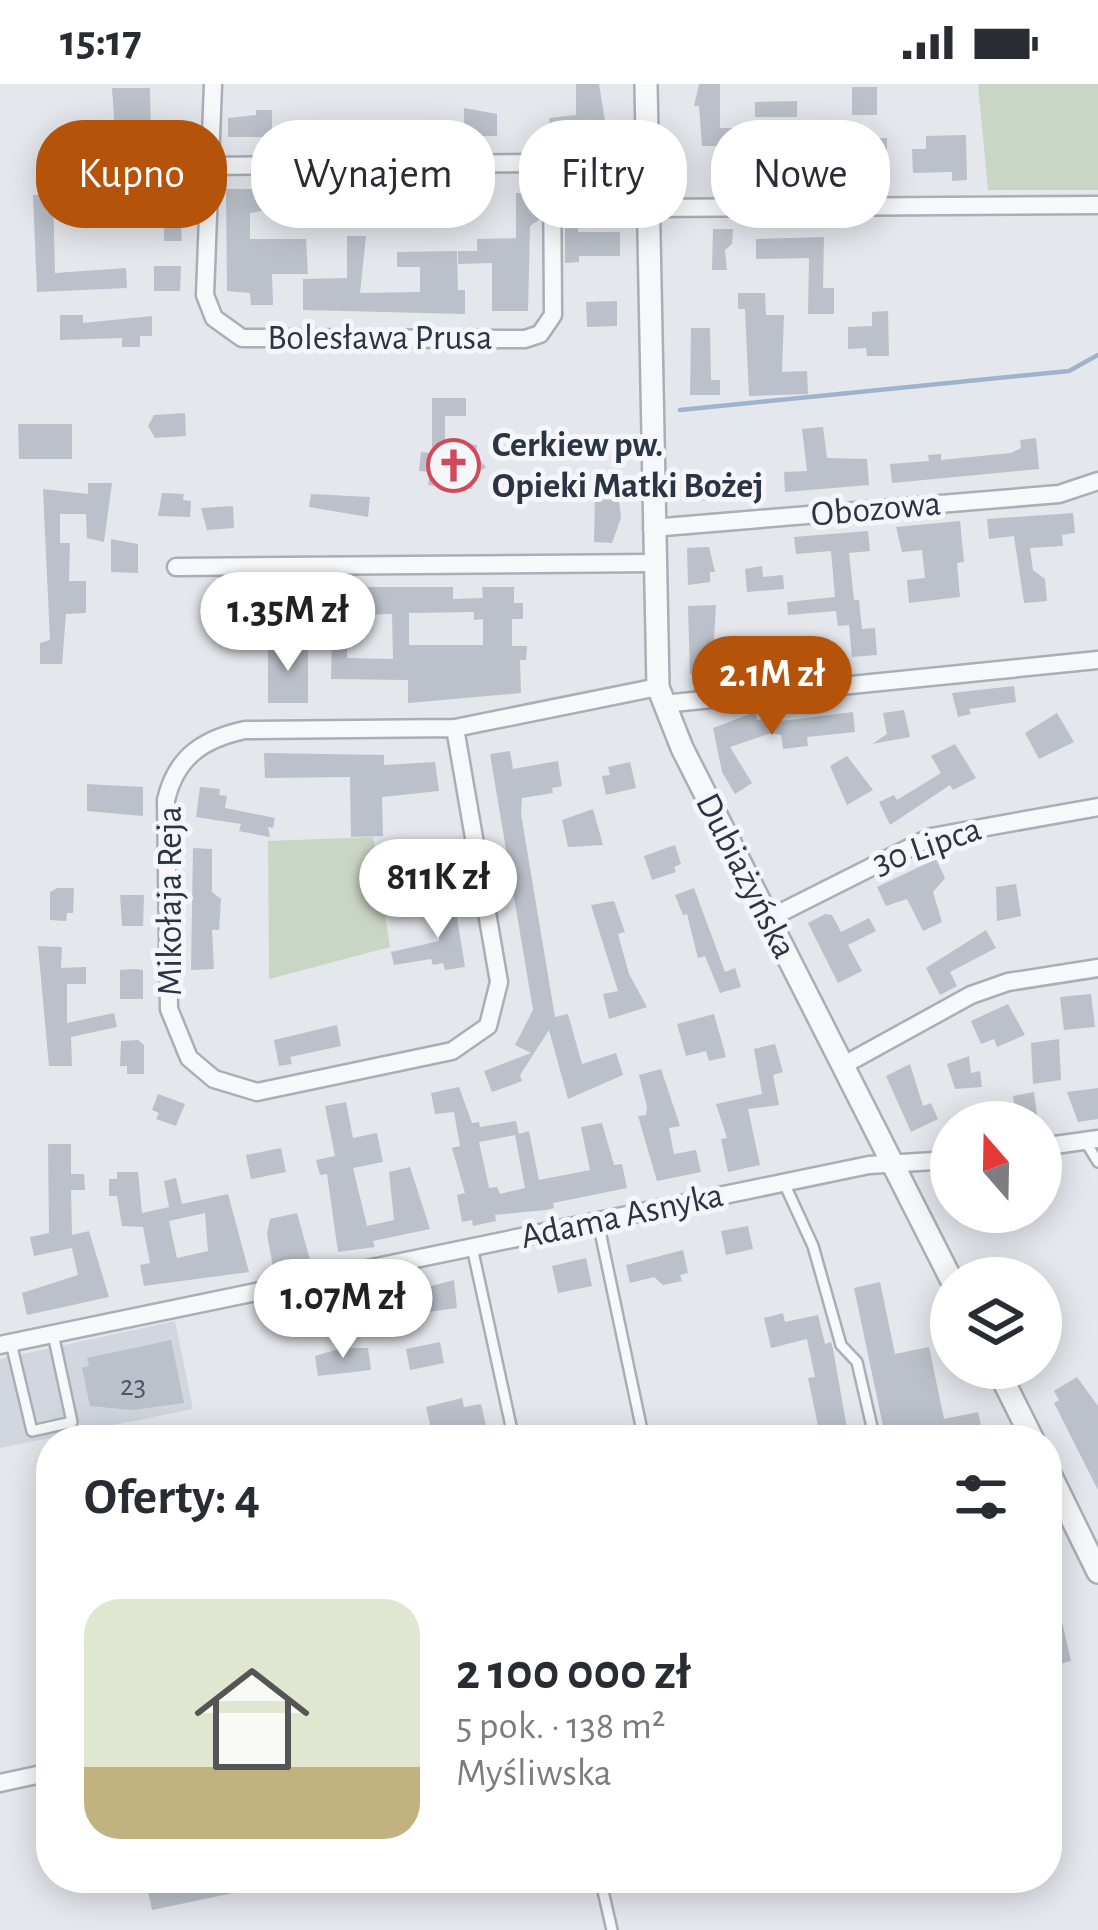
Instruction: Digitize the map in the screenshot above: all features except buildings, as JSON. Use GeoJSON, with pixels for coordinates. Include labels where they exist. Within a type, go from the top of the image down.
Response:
{"type":"FeatureCollection","features":[{"type":"Feature","properties":{"kind":"street","name":"Bolesława Prusa"},"geometry":{"type":"LineString","coordinates":[[211,120],[213,84]]}},
{"type":"Feature","properties":{"kind":"street","name":"Dubiażyńska"},"geometry":{"type":"LineString","coordinates":[[646,84],[646,120]]}},
{"type":"Feature","properties":{"kind":"street"},"geometry":{"type":"LineString","coordinates":[[227,166],[519,163]]}},
{"type":"Feature","properties":{"kind":"street"},"geometry":{"type":"LineString","coordinates":[[687,208],[1098,206]]}},
{"type":"Feature","properties":{"kind":"street","name":"Bolesława Prusa"},"geometry":{"type":"LineString","coordinates":[[207,228],[205,295],[214,318],[242,338],[525,339],[540,334],[553,315],[552,228]]}},
{"type":"Feature","properties":{"kind":"street","name":"Dubiażyńska"},"geometry":{"type":"LineString","coordinates":[[647,228],[653,563],[661,696],[940,1257]]}},
{"type":"Feature","properties":{"kind":"street","name":"Obozowa"},"geometry":{"type":"LineString","coordinates":[[652,528],[1059,494],[1098,481]]}},
{"type":"Feature","properties":{"kind":"street"},"geometry":{"type":"LineString","coordinates":[[176,567],[653,563]]}},
{"type":"Feature","properties":{"kind":"street","name":"Mikołaja Reja"},"geometry":{"type":"LineString","coordinates":[[455,728],[499,982],[488,1026],[452,1051],[257,1092],[214,1079],[189,1058],[169,1009],[166,800],[172,776],[213,736],[245,730],[455,728],[661,696],[1098,660]]}},
{"type":"Feature","properties":{"kind":"street","name":"30 Lipca"},"geometry":{"type":"LineString","coordinates":[[768,919],[931,837],[1098,807]]}},
{"type":"Feature","properties":{"kind":"street"},"geometry":{"type":"LineString","coordinates":[[842,1066],[970,995],[1009,982],[1098,968]]}},
{"type":"Feature","properties":{"kind":"street"},"geometry":{"type":"LineString","coordinates":[[1062,1145],[1092,1140]]}},
{"type":"Feature","properties":{"kind":"street","name":"Adama Asnyka"},"geometry":{"type":"LineString","coordinates":[[6,1344],[784,1183],[930,1162]]}},
{"type":"Feature","properties":{"kind":"street"},"geometry":{"type":"LineString","coordinates":[[1008,1389],[1026,1425]]}},
{"type":"Feature","properties":{"kind":"street"},"geometry":{"type":"LineString","coordinates":[[1062,1510],[1098,1572]]}},
{"type":"Feature","properties":{"kind":"street"},"geometry":{"type":"LineString","coordinates":[[0,1783],[36,1775]]}},
{"type":"Feature","properties":{"kind":"lane"},"geometry":{"type":"LineString","coordinates":[[1092,1140],[1098,1162]]}},
{"type":"Feature","properties":{"kind":"lane"},"geometry":{"type":"LineString","coordinates":[[784,1183],[813,1246],[841,1345],[857,1363],[871,1425]]}},
{"type":"Feature","properties":{"kind":"lane"},"geometry":{"type":"LineString","coordinates":[[598,1222],[641,1425]]}},
{"type":"Feature","properties":{"kind":"lane"},"geometry":{"type":"LineString","coordinates":[[472,1247],[511,1425]]}},
{"type":"Feature","properties":{"kind":"lane"},"geometry":{"type":"LineString","coordinates":[[53,1334],[72,1422],[59,1425]]}},
{"type":"Feature","properties":{"kind":"lane"},"geometry":{"type":"LineString","coordinates":[[6,1344],[32,1431],[36,1430]]}},
{"type":"Feature","properties":{"kind":"lane"},"geometry":{"type":"LineString","coordinates":[[604,1893],[612,1930]]}},
{"type":"Feature","properties":{"kind":"shaded area"},"geometry":{"type":"Polygon","coordinates":[[[175,1321],[193,1409],[114,1425],[36,1425],[36,1441],[0,1448],[0,1359],[175,1321]]]}},
{"type":"Feature","properties":{"kind":"green space"},"geometry":{"type":"Polygon","coordinates":[[[978,84],[1098,84],[1098,190],[988,190],[978,84]]]}},
{"type":"Feature","properties":{"kind":"green space"},"geometry":{"type":"Polygon","coordinates":[[[373,837],[390,947],[269,979],[268,841],[373,837]]]}},
{"type":"Feature","properties":{"kind":"waterway"},"geometry":{"type":"LineString","coordinates":[[680,410],[1069,371],[1098,355]]}},
{"type":"Feature","properties":{"kind":"place","name":"Cerkiew pw. Opieki Matki Bożej"},"geometry":{"type":"Point","coordinates":[453,466]}}]}
